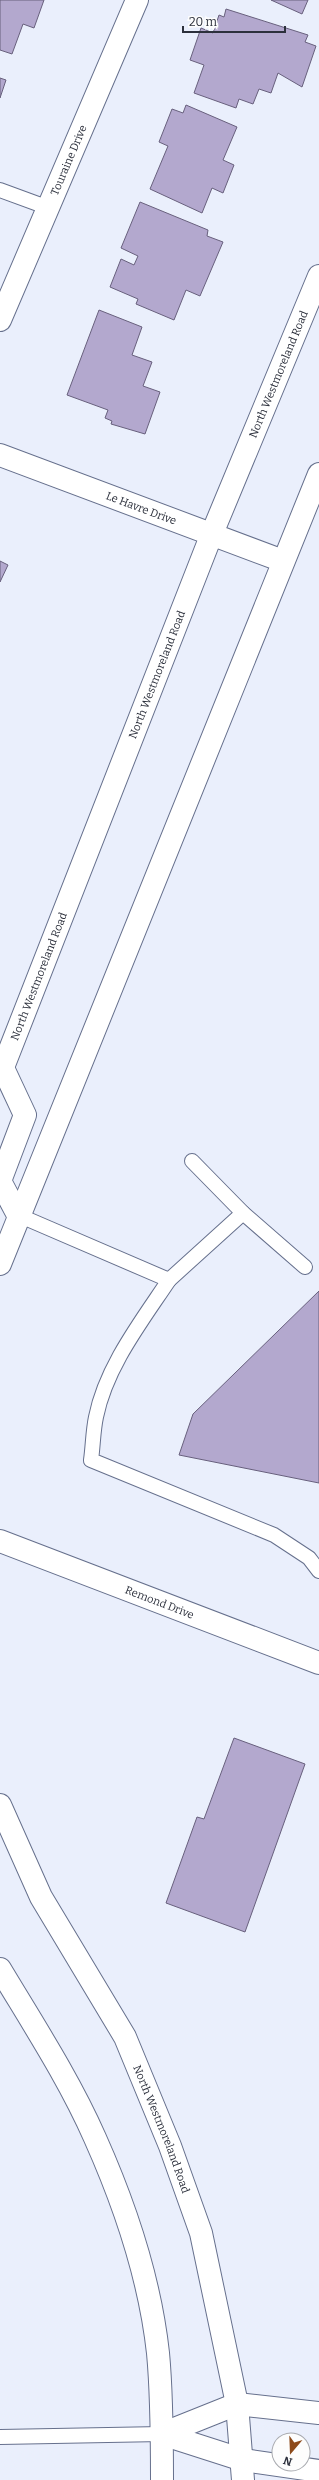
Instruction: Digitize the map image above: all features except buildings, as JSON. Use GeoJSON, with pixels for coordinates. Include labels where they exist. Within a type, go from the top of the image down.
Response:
{"type":"FeatureCollection","features":[{"type":"Feature","properties":{"kind":"main road","name":"Touraine Drive"},"geometry":{"type":"LineString","coordinates":[[0,320],[49,208],[136,0]]}},
{"type":"Feature","properties":{"kind":"main road","name":"North Westmoreland Road"},"geometry":{"type":"LineString","coordinates":[[1,1072],[211,536],[319,276]]}},
{"type":"Feature","properties":{"kind":"main road","name":"Le Havre Drive"},"geometry":{"type":"LineString","coordinates":[[0,455],[211,536],[283,561]]}},
{"type":"Feature","properties":{"kind":"main road"},"geometry":{"type":"LineString","coordinates":[[0,1264],[18,1215],[319,474]]}},
{"type":"Feature","properties":{"kind":"main road"},"geometry":{"type":"LineString","coordinates":[[1,1072],[25,1115],[0,1181],[18,1215]]}},
{"type":"Feature","properties":{"kind":"main road","name":"Remond Drive"},"geometry":{"type":"LineString","coordinates":[[0,1540],[319,1663]]}},
{"type":"Feature","properties":{"kind":"main road","name":"North Westmoreland Road"},"geometry":{"type":"LineString","coordinates":[[0,1805],[41,1897],[125,2037],[170,2146],[201,2233],[238,2404],[243,2470]]}},
{"type":"Feature","properties":{"kind":"main road"},"geometry":{"type":"LineString","coordinates":[[0,1969],[62,2074],[95,2137],[121,2205],[146,2287],[158,2352],[162,2434],[162,2480]]}},
{"type":"Feature","properties":{"kind":"main road"},"geometry":{"type":"LineString","coordinates":[[162,2434],[238,2404],[319,2413]]}},
{"type":"Feature","properties":{"kind":"main road"},"geometry":{"type":"LineString","coordinates":[[162,2434],[243,2470],[319,2471]]}},
{"type":"Feature","properties":{"kind":"lane"},"geometry":{"type":"LineString","coordinates":[[0,190],[49,208]]}},
{"type":"Feature","properties":{"kind":"lane"},"geometry":{"type":"LineString","coordinates":[[192,1161],[243,1214],[305,1267]]}},
{"type":"Feature","properties":{"kind":"lane"},"geometry":{"type":"LineString","coordinates":[[243,1214],[169,1280],[130,1340],[111,1374],[96,1417],[91,1460],[274,1535],[309,1558],[319,1571]]}},
{"type":"Feature","properties":{"kind":"lane"},"geometry":{"type":"LineString","coordinates":[[18,1215],[169,1280]]}},
{"type":"Feature","properties":{"kind":"lane"},"geometry":{"type":"LineString","coordinates":[[0,2437],[162,2434]]}}]}
